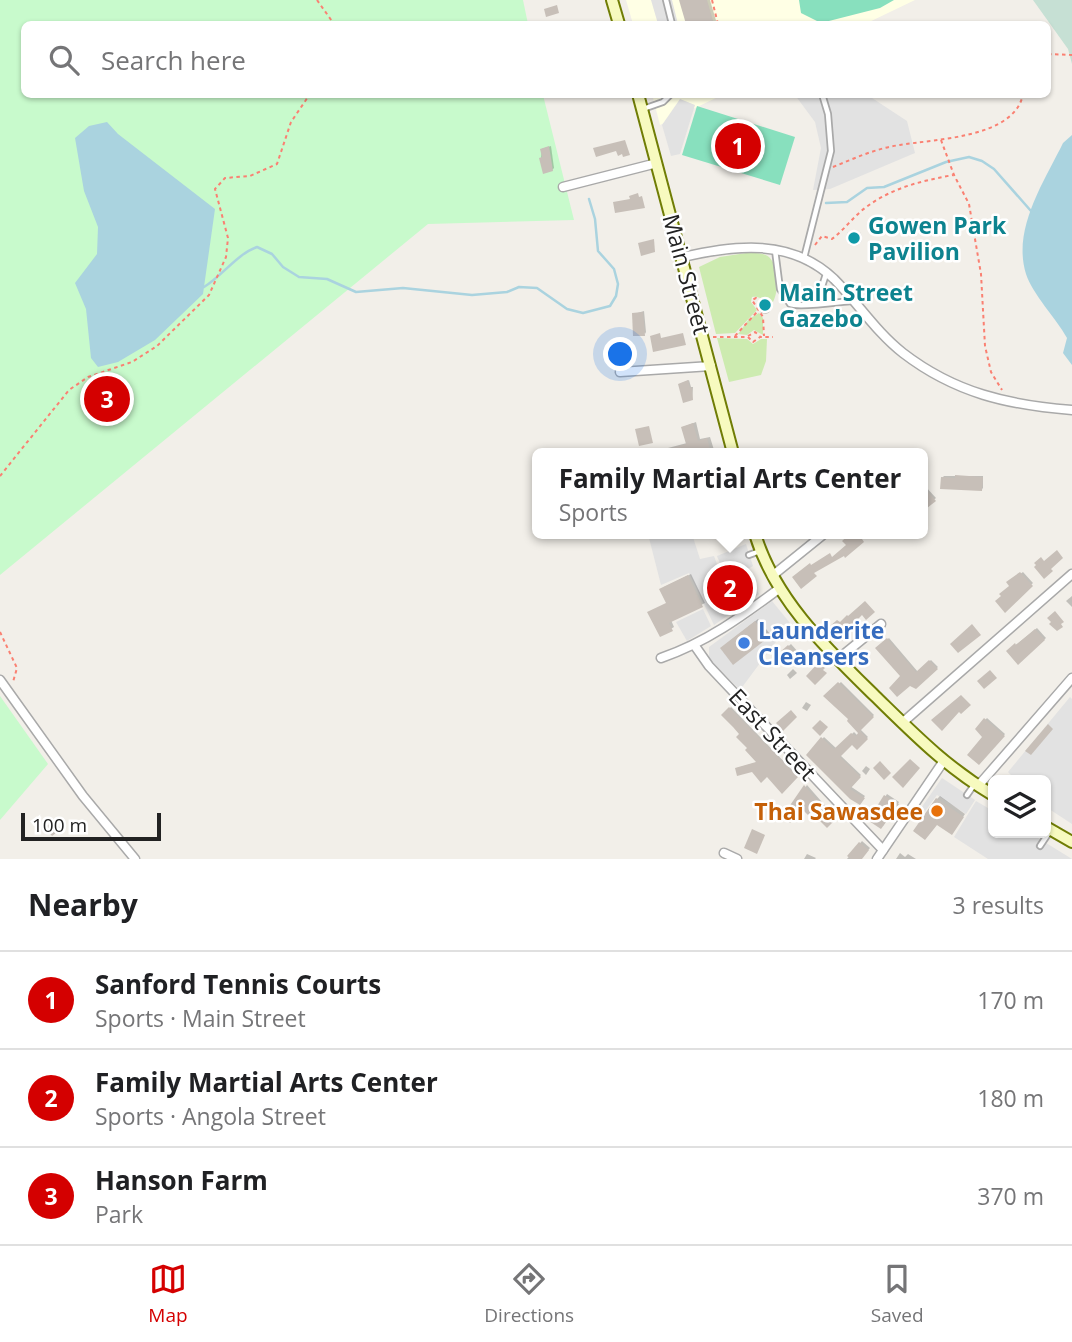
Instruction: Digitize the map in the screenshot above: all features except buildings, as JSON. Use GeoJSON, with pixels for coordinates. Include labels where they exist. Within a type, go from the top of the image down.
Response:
{"type":"FeatureCollection","features":[{"type":"Feature","properties":{"kind":"main road"},"geometry":{"type":"LineString","coordinates":[[612,0],[618,21]]}},
{"type":"Feature","properties":{"kind":"main road","name":"Main Street"},"geometry":{"type":"LineString","coordinates":[[639,98],[732,448]]}},
{"type":"Feature","properties":{"kind":"main road"},"geometry":{"type":"LineString","coordinates":[[757,539],[772,576],[814,633],[943,762],[988,792]]}},
{"type":"Feature","properties":{"kind":"main road"},"geometry":{"type":"LineString","coordinates":[[1051,830],[1072,842]]}},
{"type":"Feature","properties":{"kind":"street"},"geometry":{"type":"LineString","coordinates":[[564,187],[657,163]]}},
{"type":"Feature","properties":{"kind":"street"},"geometry":{"type":"LineString","coordinates":[[682,257],[737,247],[775,249],[804,258],[827,273],[896,347],[942,378],[1001,401],[1072,410]]}},
{"type":"Feature","properties":{"kind":"street"},"geometry":{"type":"LineString","coordinates":[[620,372],[711,366]]}},
{"type":"Feature","properties":{"kind":"street"},"geometry":{"type":"LineString","coordinates":[[772,576],[818,539]]}},
{"type":"Feature","properties":{"kind":"street"},"geometry":{"type":"LineString","coordinates":[[902,723],[1072,574]]}},
{"type":"Feature","properties":{"kind":"street"},"geometry":{"type":"LineString","coordinates":[[661,658],[695,646],[702,637],[780,588]]}},
{"type":"Feature","properties":{"kind":"street"},"geometry":{"type":"LineString","coordinates":[[838,659],[881,624]]}},
{"type":"Feature","properties":{"kind":"street","name":"East Street"},"geometry":{"type":"LineString","coordinates":[[695,646],[709,666],[883,849]]}},
{"type":"Feature","properties":{"kind":"street"},"geometry":{"type":"LineString","coordinates":[[0,680],[83,796],[135,859]]}},
{"type":"Feature","properties":{"kind":"street"},"geometry":{"type":"LineString","coordinates":[[977,785],[1070,684]]}},
{"type":"Feature","properties":{"kind":"street"},"geometry":{"type":"LineString","coordinates":[[877,859],[933,783],[943,762]]}},
{"type":"Feature","properties":{"kind":"street"},"geometry":{"type":"LineString","coordinates":[[724,853],[737,859]]}},
{"type":"Feature","properties":{"kind":"lane"},"geometry":{"type":"LineString","coordinates":[[666,0],[672,21]]}},
{"type":"Feature","properties":{"kind":"lane"},"geometry":{"type":"LineString","coordinates":[[643,109],[667,98]]}},
{"type":"Feature","properties":{"kind":"lane"},"geometry":{"type":"LineString","coordinates":[[804,258],[831,151],[828,114],[823,98]]}},
{"type":"Feature","properties":{"kind":"lane"},"geometry":{"type":"LineString","coordinates":[[775,249],[780,289],[787,302],[796,307],[852,301]]}},
{"type":"Feature","properties":{"kind":"lane"},"geometry":{"type":"LineString","coordinates":[[816,303],[827,273]]}},
{"type":"Feature","properties":{"kind":"lane"},"geometry":{"type":"LineString","coordinates":[[749,555],[761,551]]}},
{"type":"Feature","properties":{"kind":"lane"},"geometry":{"type":"LineString","coordinates":[[967,795],[977,785]]}},
{"type":"Feature","properties":{"kind":"lane"},"geometry":{"type":"LineString","coordinates":[[1040,846],[1044,838]]}},
{"type":"Feature","properties":{"kind":"path"},"geometry":{"type":"LineString","coordinates":[[317,0],[332,21]]}},
{"type":"Feature","properties":{"kind":"path"},"geometry":{"type":"LineString","coordinates":[[712,0],[717,21]]}},
{"type":"Feature","properties":{"kind":"path"},"geometry":{"type":"LineString","coordinates":[[1051,54],[1072,55]]}},
{"type":"Feature","properties":{"kind":"path"},"geometry":{"type":"LineString","coordinates":[[0,476],[69,390],[88,377],[132,362],[157,346],[209,295],[226,257],[228,238],[215,189],[225,178],[250,176],[277,164],[291,122],[307,98]]}},
{"type":"Feature","properties":{"kind":"path"},"geometry":{"type":"LineString","coordinates":[[826,170],[863,155],[901,145],[941,141],[991,128],[1019,109],[1022,98]]}},
{"type":"Feature","properties":{"kind":"path"},"geometry":{"type":"LineString","coordinates":[[941,141],[968,204],[981,274],[985,346],[991,372],[1004,394]]}},
{"type":"Feature","properties":{"kind":"path"},"geometry":{"type":"LineString","coordinates":[[807,246],[814,246],[822,236],[832,239],[847,228],[862,210],[894,190],[918,181],[954,175]]}},
{"type":"Feature","properties":{"kind":"path"},"geometry":{"type":"LineString","coordinates":[[762,337],[764,318],[752,299],[763,301]]}},
{"type":"Feature","properties":{"kind":"path"},"geometry":{"type":"LineString","coordinates":[[734,336],[759,311]]}},
{"type":"Feature","properties":{"kind":"path"},"geometry":{"type":"LineString","coordinates":[[748,337],[755,332],[762,337]]}},
{"type":"Feature","properties":{"kind":"path"},"geometry":{"type":"LineString","coordinates":[[704,339],[734,336],[748,337],[753,342],[762,337],[773,337]]}},
{"type":"Feature","properties":{"kind":"path"},"geometry":{"type":"LineString","coordinates":[[0,632],[16,668],[11,694]]}},
{"type":"Feature","properties":{"kind":"shaded area"},"geometry":{"type":"Polygon","coordinates":[[[626,0],[915,0],[871,21],[632,21],[626,0]]]}},
{"type":"Feature","properties":{"kind":"shaded area"},"geometry":{"type":"Polygon","coordinates":[[[651,0],[672,0],[677,21],[657,21],[651,0]]]}},
{"type":"Feature","properties":{"kind":"shaded area"},"geometry":{"type":"Polygon","coordinates":[[[1033,0],[1072,0],[1072,64],[1068,49],[1051,25],[1051,21],[1048,21],[1033,0]]]}},
{"type":"Feature","properties":{"kind":"shaded area"},"geometry":{"type":"Polygon","coordinates":[[[653,98],[716,98],[660,125],[653,98]]]}},
{"type":"Feature","properties":{"kind":"shaded area"},"geometry":{"type":"Polygon","coordinates":[[[797,98],[872,98],[907,121],[915,153],[830,189],[813,190],[821,148],[815,122],[797,98]]]}},
{"type":"Feature","properties":{"kind":"shaded area"},"geometry":{"type":"Polygon","coordinates":[[[680,99],[695,105],[680,154],[671,156],[662,125],[680,99]]]}},
{"type":"Feature","properties":{"kind":"shaded area"},"geometry":{"type":"Polygon","coordinates":[[[649,539],[694,539],[700,559],[714,556],[724,583],[710,591],[718,605],[749,587],[754,586],[759,594],[714,625],[689,573],[661,585],[649,539]]]}},
{"type":"Feature","properties":{"kind":"shaded area"},"geometry":{"type":"Polygon","coordinates":[[[746,544],[753,566],[727,581],[717,556],[746,544]]]}},
{"type":"Feature","properties":{"kind":"shaded area"},"geometry":{"type":"Polygon","coordinates":[[[772,601],[790,623],[740,690],[709,659],[709,647],[772,601]]]}},
{"type":"Feature","properties":{"kind":"shaded area"},"geometry":{"type":"Polygon","coordinates":[[[703,609],[711,626],[687,641],[676,622],[703,609]]]}},
{"type":"Feature","properties":{"kind":"shaded area"},"geometry":{"type":"Polygon","coordinates":[[[1070,697],[1072,824],[1051,810],[1051,775],[1011,775],[1008,772],[1070,697]]]}},
{"type":"Feature","properties":{"kind":"shaded area"},"geometry":{"type":"Polygon","coordinates":[[[942,778],[975,800],[966,814],[937,795],[923,814],[919,811],[942,778]]]}},
{"type":"Feature","properties":{"kind":"shaded area"},"geometry":{"type":"Polygon","coordinates":[[[976,801],[988,808],[988,838],[1038,838],[1072,859],[988,859],[954,837],[976,801]]]}},
{"type":"Feature","properties":{"kind":"green space"},"geometry":{"type":"Polygon","coordinates":[[[0,0],[523,0],[527,21],[21,21],[21,98],[544,98],[574,220],[428,224],[0,575],[0,0]]]}},
{"type":"Feature","properties":{"kind":"green space"},"geometry":{"type":"Polygon","coordinates":[[[799,0],[894,0],[880,8],[829,21],[817,21],[801,13],[799,0]]]}},
{"type":"Feature","properties":{"kind":"green space"},"geometry":{"type":"Polygon","coordinates":[[[697,106],[795,137],[780,185],[682,155],[697,106]]]}},
{"type":"Feature","properties":{"kind":"green space"},"geometry":{"type":"Polygon","coordinates":[[[746,253],[764,254],[772,261],[777,279],[775,297],[773,302],[770,302],[752,297],[751,302],[757,310],[735,333],[716,334],[699,267],[720,257],[746,253]]]}},
{"type":"Feature","properties":{"kind":"green space"},"geometry":{"type":"Polygon","coordinates":[[[759,313],[763,318],[763,335],[754,330],[747,335],[738,334],[749,319],[759,313]]]}},
{"type":"Feature","properties":{"kind":"green space"},"geometry":{"type":"Polygon","coordinates":[[[717,338],[747,339],[753,344],[767,339],[766,361],[761,375],[729,382],[717,338]]]}},
{"type":"Feature","properties":{"kind":"green space"},"geometry":{"type":"Polygon","coordinates":[[[0,696],[48,764],[0,820],[0,696]]]}},
{"type":"Feature","properties":{"kind":"water"},"geometry":{"type":"Polygon","coordinates":[[[107,122],[118,134],[215,209],[203,294],[155,340],[118,362],[98,367],[91,358],[86,309],[75,283],[97,254],[98,227],[84,191],[75,138],[89,126],[107,122]]]}},
{"type":"Feature","properties":{"kind":"water"},"geometry":{"type":"Polygon","coordinates":[[[1072,135],[1072,365],[1063,353],[1067,338],[1029,282],[1023,257],[1023,240],[1039,190],[1063,143],[1072,135]]]}},
{"type":"Feature","properties":{"kind":"waterway"},"geometry":{"type":"LineString","coordinates":[[826,203],[847,202],[867,188],[884,187],[946,162],[969,157],[994,169],[1031,211]]}},
{"type":"Feature","properties":{"kind":"waterway"},"geometry":{"type":"LineString","coordinates":[[204,287],[257,247],[272,254],[283,267],[299,277],[327,279],[356,292],[403,288],[472,295],[507,292],[519,287],[537,288],[567,309],[583,313],[610,306],[616,296],[618,284],[614,269],[598,251],[595,219],[589,199]]}},
{"type":"Feature","properties":{"kind":"place","name":"Sanford Tennis Courts"},"geometry":{"type":"Point","coordinates":[738,146]}},
{"type":"Feature","properties":{"kind":"place","name":"Gowen Park Pavilion"},"geometry":{"type":"Point","coordinates":[854,238]}},
{"type":"Feature","properties":{"kind":"place","name":"Main Street Gazebo"},"geometry":{"type":"Point","coordinates":[765,305]}},
{"type":"Feature","properties":{"kind":"place","name":"Hanson Farm"},"geometry":{"type":"Point","coordinates":[107,399]}},
{"type":"Feature","properties":{"kind":"place","name":"Family Martial Arts Center"},"geometry":{"type":"Point","coordinates":[730,588]}},
{"type":"Feature","properties":{"kind":"place","name":"Launderite Cleansers"},"geometry":{"type":"Point","coordinates":[744,643]}},
{"type":"Feature","properties":{"kind":"place","name":"Thai Sawasdee"},"geometry":{"type":"Point","coordinates":[937,811]}}]}
